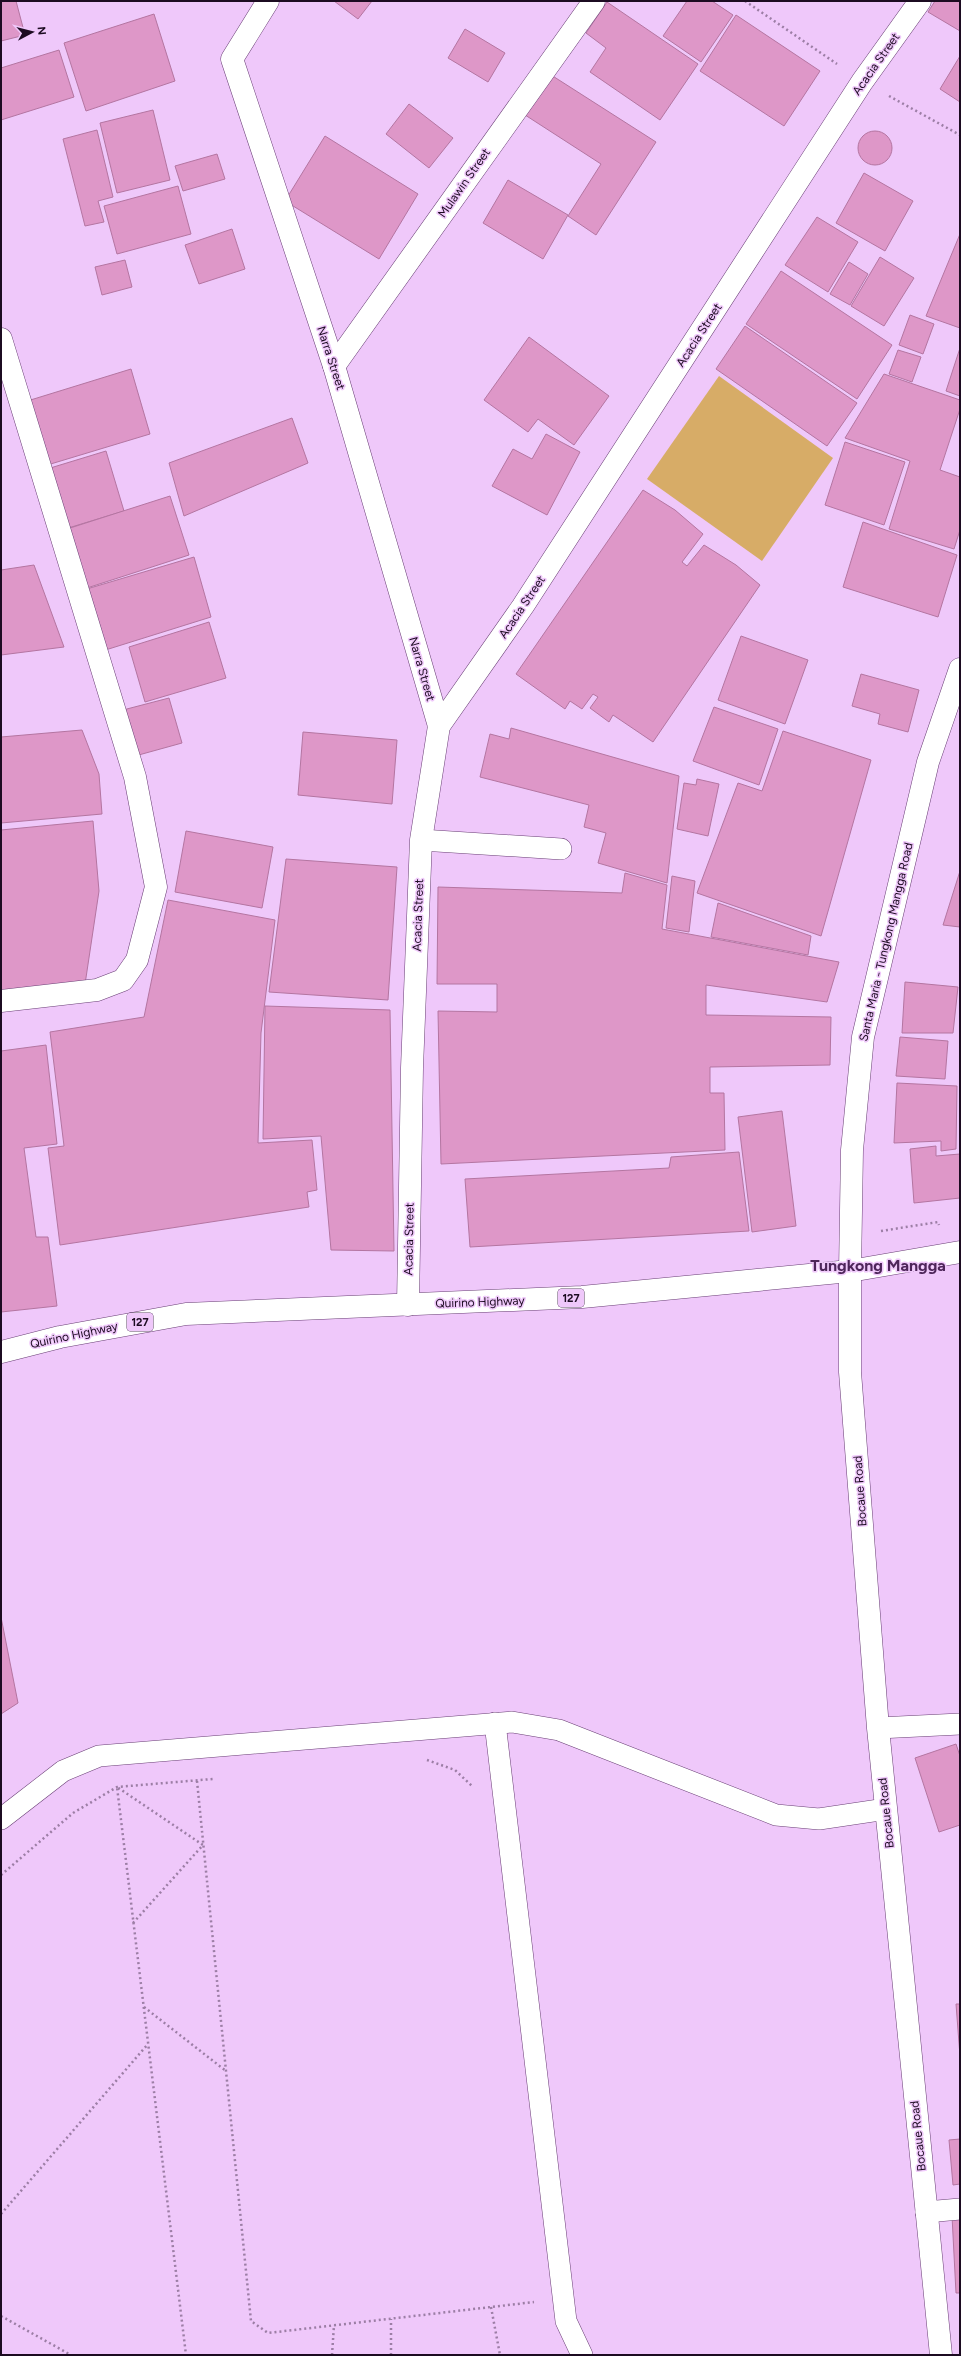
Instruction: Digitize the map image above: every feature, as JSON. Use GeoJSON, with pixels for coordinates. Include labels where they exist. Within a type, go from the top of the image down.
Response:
{"type":"FeatureCollection","features":[{"type":"Feature","properties":{"kind":"street","name":"Narra Street"},"geometry":{"type":"LineString","coordinates":[[268,1],[232,59],[334,366],[439,726]]}},
{"type":"Feature","properties":{"kind":"street","name":"Mulawin Street"},"geometry":{"type":"LineString","coordinates":[[334,366],[594,1]]}},
{"type":"Feature","properties":{"kind":"street","name":"Acacia Street"},"geometry":{"type":"LineString","coordinates":[[408,1305],[412,1068],[421,840],[439,726],[523,606],[862,82],[920,1]]}},
{"type":"Feature","properties":{"kind":"street"},"geometry":{"type":"LineString","coordinates":[[1,339],[135,777],[156,887],[137,960],[123,980],[97,990],[1,1001]]}},
{"type":"Feature","properties":{"kind":"street","name":"Santa Maria - Tungkong Mangga Road"},"geometry":{"type":"LineString","coordinates":[[850,1271],[852,1150],[863,1037],[928,762],[960,669]]}},
{"type":"Feature","properties":{"kind":"street","name":"Quirino Highway"},"geometry":{"type":"LineString","coordinates":[[1,1352],[60,1337],[186,1314],[582,1297],[850,1271],[960,1252]]}},
{"type":"Feature","properties":{"kind":"street","name":"Bocaue Road"},"geometry":{"type":"LineString","coordinates":[[850,1271],[850,1372],[878,1728],[940,2355]]}},
{"type":"Feature","properties":{"kind":"lane"},"geometry":{"type":"LineString","coordinates":[[421,840],[561,849]]}},
{"type":"Feature","properties":{"kind":"lane"},"geometry":{"type":"LineString","coordinates":[[1,1819],[63,1771],[99,1756],[512,1722],[559,1730],[776,1815],[819,1819],[886,1809]]}},
{"type":"Feature","properties":{"kind":"lane"},"geometry":{"type":"LineString","coordinates":[[495,1723],[566,2321],[582,2355]]}},
{"type":"Feature","properties":{"kind":"lane"},"geometry":{"type":"LineString","coordinates":[[878,1728],[960,1724]]}},
{"type":"Feature","properties":{"kind":"lane"},"geometry":{"type":"LineString","coordinates":[[926,2212],[960,2209]]}},
{"type":"Feature","properties":{"kind":"path"},"geometry":{"type":"LineString","coordinates":[[745,1],[862,82],[960,135]]}},
{"type":"Feature","properties":{"kind":"path"},"geometry":{"type":"LineString","coordinates":[[424,1759],[455,1770],[476,1790]]}},
{"type":"Feature","properties":{"kind":"path"},"geometry":{"type":"LineString","coordinates":[[1,1875],[73,1813],[117,1788],[220,1778]]}},
{"type":"Feature","properties":{"kind":"path"},"geometry":{"type":"LineString","coordinates":[[197,1781],[251,2321],[268,2333],[536,2302],[535,2294]]}},
{"type":"Feature","properties":{"kind":"path"},"geometry":{"type":"LineString","coordinates":[[117,1788],[203,1845]]}},
{"type":"Feature","properties":{"kind":"path"},"geometry":{"type":"LineString","coordinates":[[117,1788],[186,2355]]}},
{"type":"Feature","properties":{"kind":"path"},"geometry":{"type":"LineString","coordinates":[[133,1924],[203,1845]]}},
{"type":"Feature","properties":{"kind":"path"},"geometry":{"type":"LineString","coordinates":[[144,2007],[226,2072]]}},
{"type":"Feature","properties":{"kind":"path"},"geometry":{"type":"LineString","coordinates":[[1,2214],[148,2044]]}},
{"type":"Feature","properties":{"kind":"path"},"geometry":{"type":"LineString","coordinates":[[491,2307],[500,2355]]}},
{"type":"Feature","properties":{"kind":"path"},"geometry":{"type":"LineString","coordinates":[[1,2316],[72,2355]]}},
{"type":"Feature","properties":{"kind":"path"},"geometry":{"type":"LineString","coordinates":[[391,2355],[392,2319]]}},
{"type":"Feature","properties":{"kind":"path"},"geometry":{"type":"LineString","coordinates":[[332,2355],[334,2325]]}},
{"type":"Feature","properties":{"kind":"shaded area"},"geometry":{"type":"Polygon","coordinates":[[[719,376],[833,458],[762,561],[647,479],[719,376]]]}},
{"type":"Feature","properties":{"kind":"building"},"geometry":{"type":"Polygon","coordinates":[[[1,1],[16,1],[25,35],[1,41],[1,1]]]}},
{"type":"Feature","properties":{"kind":"building"},"geometry":{"type":"Polygon","coordinates":[[[334,1],[372,1],[358,19],[334,1]]]}},
{"type":"Feature","properties":{"kind":"building"},"geometry":{"type":"Polygon","coordinates":[[[687,1],[712,1],[733,15],[701,62],[663,36],[687,1]]]}},
{"type":"Feature","properties":{"kind":"building"},"geometry":{"type":"Polygon","coordinates":[[[935,1],[960,1],[960,31],[928,12],[935,1]]]}},
{"type":"Feature","properties":{"kind":"building"},"geometry":{"type":"Polygon","coordinates":[[[607,2],[698,64],[660,120],[590,72],[606,48],[586,33],[607,2]]]}},
{"type":"Feature","properties":{"kind":"building"},"geometry":{"type":"Polygon","coordinates":[[[154,14],[175,81],[86,111],[64,43],[154,14]]]}},
{"type":"Feature","properties":{"kind":"building"},"geometry":{"type":"Polygon","coordinates":[[[736,15],[820,71],[784,126],[700,71],[736,15]]]}},
{"type":"Feature","properties":{"kind":"building"},"geometry":{"type":"Polygon","coordinates":[[[465,29],[505,53],[488,82],[448,58],[465,29]]]}},
{"type":"Feature","properties":{"kind":"building"},"geometry":{"type":"Polygon","coordinates":[[[59,50],[74,97],[1,120],[1,68],[59,50]]]}},
{"type":"Feature","properties":{"kind":"building"},"geometry":{"type":"Polygon","coordinates":[[[960,56],[960,102],[940,89],[960,56]]]}},
{"type":"Feature","properties":{"kind":"building"},"geometry":{"type":"Polygon","coordinates":[[[548,73],[656,142],[596,235],[568,216],[601,164],[522,113],[548,73]]]}},
{"type":"Feature","properties":{"kind":"building"},"geometry":{"type":"Polygon","coordinates":[[[409,104],[453,138],[429,168],[386,134],[409,104]]]}},
{"type":"Feature","properties":{"kind":"building"},"geometry":{"type":"Polygon","coordinates":[[[153,110],[170,180],[117,193],[100,123],[153,110]]]}},
{"type":"Feature","properties":{"kind":"building"},"geometry":{"type":"Polygon","coordinates":[[[97,130],[113,197],[98,201],[104,222],[85,226],[63,139],[97,130]]]}},
{"type":"Feature","properties":{"kind":"building"},"geometry":{"type":"Polygon","coordinates":[[[872,131],[878,131],[882,132],[889,138],[892,148],[891,155],[885,162],[878,165],[872,165],[868,164],[861,158],[858,151],[858,145],[859,141],[865,134],[872,131]]]}},
{"type":"Feature","properties":{"kind":"building"},"geometry":{"type":"Polygon","coordinates":[[[325,136],[418,194],[379,259],[285,201],[325,136]]]}},
{"type":"Feature","properties":{"kind":"building"},"geometry":{"type":"Polygon","coordinates":[[[217,154],[225,179],[183,191],[175,166],[217,154]]]}},
{"type":"Feature","properties":{"kind":"building"},"geometry":{"type":"Polygon","coordinates":[[[864,173],[913,201],[885,251],[836,223],[864,173]]]}},
{"type":"Feature","properties":{"kind":"building"},"geometry":{"type":"Polygon","coordinates":[[[508,180],[568,215],[543,259],[483,223],[508,180]]]}},
{"type":"Feature","properties":{"kind":"building"},"geometry":{"type":"Polygon","coordinates":[[[178,186],[191,234],[117,254],[104,206],[178,186]]]}},
{"type":"Feature","properties":{"kind":"building"},"geometry":{"type":"Polygon","coordinates":[[[817,217],[858,242],[828,292],[785,265],[817,217]]]}},
{"type":"Feature","properties":{"kind":"building"},"geometry":{"type":"Polygon","coordinates":[[[232,229],[245,269],[199,284],[185,245],[232,229]]]}},
{"type":"Feature","properties":{"kind":"building"},"geometry":{"type":"Polygon","coordinates":[[[960,234],[960,328],[926,316],[960,234]]]}},
{"type":"Feature","properties":{"kind":"building"},"geometry":{"type":"Polygon","coordinates":[[[880,257],[914,278],[884,326],[851,306],[880,257]]]}},
{"type":"Feature","properties":{"kind":"building"},"geometry":{"type":"Polygon","coordinates":[[[125,260],[132,287],[102,295],[95,267],[125,260]]]}},
{"type":"Feature","properties":{"kind":"building"},"geometry":{"type":"Polygon","coordinates":[[[849,262],[868,274],[850,305],[830,294],[849,262]]]}},
{"type":"Feature","properties":{"kind":"building"},"geometry":{"type":"Polygon","coordinates":[[[781,271],[892,345],[857,399],[746,324],[781,271]]]}},
{"type":"Feature","properties":{"kind":"building"},"geometry":{"type":"Polygon","coordinates":[[[910,315],[934,324],[923,354],[899,345],[910,315]]]}},
{"type":"Feature","properties":{"kind":"building"},"geometry":{"type":"Polygon","coordinates":[[[745,326],[857,403],[827,446],[716,369],[745,326]]]}},
{"type":"Feature","properties":{"kind":"building"},"geometry":{"type":"Polygon","coordinates":[[[529,337],[609,396],[574,445],[538,419],[528,432],[484,400],[529,337]]]}},
{"type":"Feature","properties":{"kind":"building"},"geometry":{"type":"Polygon","coordinates":[[[960,348],[960,396],[946,391],[960,348]]]}},
{"type":"Feature","properties":{"kind":"building"},"geometry":{"type":"Polygon","coordinates":[[[898,350],[921,357],[912,382],[889,374],[898,350]]]}},
{"type":"Feature","properties":{"kind":"building"},"geometry":{"type":"Polygon","coordinates":[[[131,369],[150,434],[44,466],[24,402],[131,369]]]}},
{"type":"Feature","properties":{"kind":"building"},"geometry":{"type":"Polygon","coordinates":[[[884,374],[960,400],[960,409],[940,470],[960,477],[960,530],[954,549],[889,529],[910,461],[845,438],[884,374]]]}},
{"type":"Feature","properties":{"kind":"building"},"geometry":{"type":"Polygon","coordinates":[[[292,418],[308,463],[184,516],[169,463],[292,418]]]}},
{"type":"Feature","properties":{"kind":"building"},"geometry":{"type":"Polygon","coordinates":[[[546,434],[580,452],[547,515],[492,486],[513,449],[532,459],[546,434]]]}},
{"type":"Feature","properties":{"kind":"building"},"geometry":{"type":"Polygon","coordinates":[[[845,442],[905,462],[884,525],[825,505],[845,442]]]}},
{"type":"Feature","properties":{"kind":"building"},"geometry":{"type":"Polygon","coordinates":[[[106,451],[124,511],[65,529],[47,469],[106,451]]]}},
{"type":"Feature","properties":{"kind":"building"},"geometry":{"type":"Polygon","coordinates":[[[643,490],[675,510],[703,534],[682,562],[687,566],[704,545],[736,565],[760,585],[653,742],[613,715],[609,722],[590,708],[598,697],[593,694],[582,709],[570,701],[565,709],[516,674],[643,490]]]}},
{"type":"Feature","properties":{"kind":"building"},"geometry":{"type":"Polygon","coordinates":[[[170,496],[189,555],[87,588],[67,529],[170,496]]]}},
{"type":"Feature","properties":{"kind":"building"},"geometry":{"type":"Polygon","coordinates":[[[863,522],[957,555],[938,617],[843,587],[863,522]]]}},
{"type":"Feature","properties":{"kind":"building"},"geometry":{"type":"Polygon","coordinates":[[[194,557],[211,617],[99,652],[80,591],[194,557]]]}},
{"type":"Feature","properties":{"kind":"building"},"geometry":{"type":"Polygon","coordinates":[[[34,565],[64,647],[1,655],[1,570],[34,565]]]}},
{"type":"Feature","properties":{"kind":"building"},"geometry":{"type":"Polygon","coordinates":[[[209,622],[226,678],[145,702],[129,647],[209,622]]]}},
{"type":"Feature","properties":{"kind":"building"},"geometry":{"type":"Polygon","coordinates":[[[741,636],[808,660],[785,724],[718,700],[741,636]]]}},
{"type":"Feature","properties":{"kind":"building"},"geometry":{"type":"Polygon","coordinates":[[[861,674],[919,690],[908,732],[878,724],[880,714],[852,706],[861,674]]]}},
{"type":"Feature","properties":{"kind":"building"},"geometry":{"type":"Polygon","coordinates":[[[169,698],[182,743],[135,756],[123,710],[169,698]]]}},
{"type":"Feature","properties":{"kind":"building"},"geometry":{"type":"Polygon","coordinates":[[[714,707],[778,729],[759,785],[693,761],[714,707]]]}},
{"type":"Feature","properties":{"kind":"building"},"geometry":{"type":"Polygon","coordinates":[[[511,728],[679,776],[667,883],[598,863],[606,833],[584,827],[589,805],[480,777],[490,734],[509,739],[511,728]]]}},
{"type":"Feature","properties":{"kind":"building"},"geometry":{"type":"Polygon","coordinates":[[[82,730],[99,774],[102,814],[1,823],[1,737],[82,730]]]}},
{"type":"Feature","properties":{"kind":"building"},"geometry":{"type":"Polygon","coordinates":[[[783,731],[871,760],[821,936],[697,893],[738,783],[762,791],[783,731]]]}},
{"type":"Feature","properties":{"kind":"building"},"geometry":{"type":"Polygon","coordinates":[[[303,732],[397,740],[392,804],[298,795],[303,732]]]}},
{"type":"Feature","properties":{"kind":"building"},"geometry":{"type":"Polygon","coordinates":[[[697,779],[719,784],[708,836],[677,829],[684,783],[696,785],[697,779]]]}},
{"type":"Feature","properties":{"kind":"building"},"geometry":{"type":"Polygon","coordinates":[[[93,821],[99,891],[84,991],[1,998],[1,830],[93,821]]]}},
{"type":"Feature","properties":{"kind":"building"},"geometry":{"type":"Polygon","coordinates":[[[186,831],[273,847],[262,908],[175,892],[186,831]]]}},
{"type":"Feature","properties":{"kind":"building"},"geometry":{"type":"Polygon","coordinates":[[[286,859],[397,867],[388,1000],[269,992],[286,859]]]}},
{"type":"Feature","properties":{"kind":"building"},"geometry":{"type":"Polygon","coordinates":[[[960,871],[960,927],[943,925],[960,871]]]}},
{"type":"Feature","properties":{"kind":"building"},"geometry":{"type":"Polygon","coordinates":[[[625,873],[667,885],[662,929],[839,962],[827,1002],[706,985],[706,1015],[831,1017],[830,1065],[710,1067],[710,1093],[724,1093],[725,1150],[441,1164],[438,1011],[497,1012],[497,984],[437,984],[438,887],[622,893],[625,873]]]}},
{"type":"Feature","properties":{"kind":"building"},"geometry":{"type":"Polygon","coordinates":[[[672,876],[695,881],[689,932],[666,928],[672,876]]]}},
{"type":"Feature","properties":{"kind":"building"},"geometry":{"type":"Polygon","coordinates":[[[168,900],[275,920],[261,1033],[258,1143],[312,1140],[317,1190],[307,1192],[309,1207],[60,1245],[48,1148],[64,1146],[50,1032],[144,1017],[168,900]]]}},
{"type":"Feature","properties":{"kind":"building"},"geometry":{"type":"Polygon","coordinates":[[[718,903],[811,936],[808,955],[711,937],[718,903]]]}},
{"type":"Feature","properties":{"kind":"building"},"geometry":{"type":"Polygon","coordinates":[[[905,982],[958,987],[953,1033],[902,1033],[905,982]]]}},
{"type":"Feature","properties":{"kind":"building"},"geometry":{"type":"Polygon","coordinates":[[[265,1006],[390,1010],[394,1251],[331,1250],[321,1136],[263,1139],[265,1006]]]}},
{"type":"Feature","properties":{"kind":"building"},"geometry":{"type":"Polygon","coordinates":[[[900,1037],[948,1041],[945,1079],[896,1076],[900,1037]]]}},
{"type":"Feature","properties":{"kind":"building"},"geometry":{"type":"Polygon","coordinates":[[[46,1045],[57,1144],[24,1148],[36,1237],[48,1237],[57,1306],[1,1312],[1,1051],[46,1045]]]}},
{"type":"Feature","properties":{"kind":"building"},"geometry":{"type":"Polygon","coordinates":[[[897,1083],[957,1086],[956,1149],[941,1151],[941,1141],[894,1143],[897,1083]]]}},
{"type":"Feature","properties":{"kind":"building"},"geometry":{"type":"Polygon","coordinates":[[[782,1111],[796,1226],[752,1232],[738,1117],[782,1111]]]}},
{"type":"Feature","properties":{"kind":"building"},"geometry":{"type":"Polygon","coordinates":[[[936,1146],[936,1156],[960,1154],[960,1198],[914,1203],[910,1149],[936,1146]]]}},
{"type":"Feature","properties":{"kind":"building"},"geometry":{"type":"Polygon","coordinates":[[[739,1152],[749,1231],[470,1247],[465,1179],[669,1168],[671,1157],[739,1152]]]}},
{"type":"Feature","properties":{"kind":"building"},"geometry":{"type":"Polygon","coordinates":[[[1,1617],[18,1703],[1,1714],[1,1617]]]}},
{"type":"Feature","properties":{"kind":"building"},"geometry":{"type":"Polygon","coordinates":[[[956,1744],[960,1756],[960,1825],[939,1832],[915,1758],[956,1744]]]}},
{"type":"Feature","properties":{"kind":"building"},"geometry":{"type":"Polygon","coordinates":[[[956,2004],[960,2004],[960,2056],[956,2004]]]}},
{"type":"Feature","properties":{"kind":"building"},"geometry":{"type":"Polygon","coordinates":[[[960,2139],[960,2184],[953,2185],[949,2140],[960,2139]]]}},
{"type":"Feature","properties":{"kind":"building"},"geometry":{"type":"Polygon","coordinates":[[[952,2216],[960,2216],[960,2293],[956,2293],[952,2216]]]}},
{"type":"Feature","properties":{"kind":"district","name":"Tungkong Mangga"},"geometry":{"type":"Point","coordinates":[878,1265]}}]}
